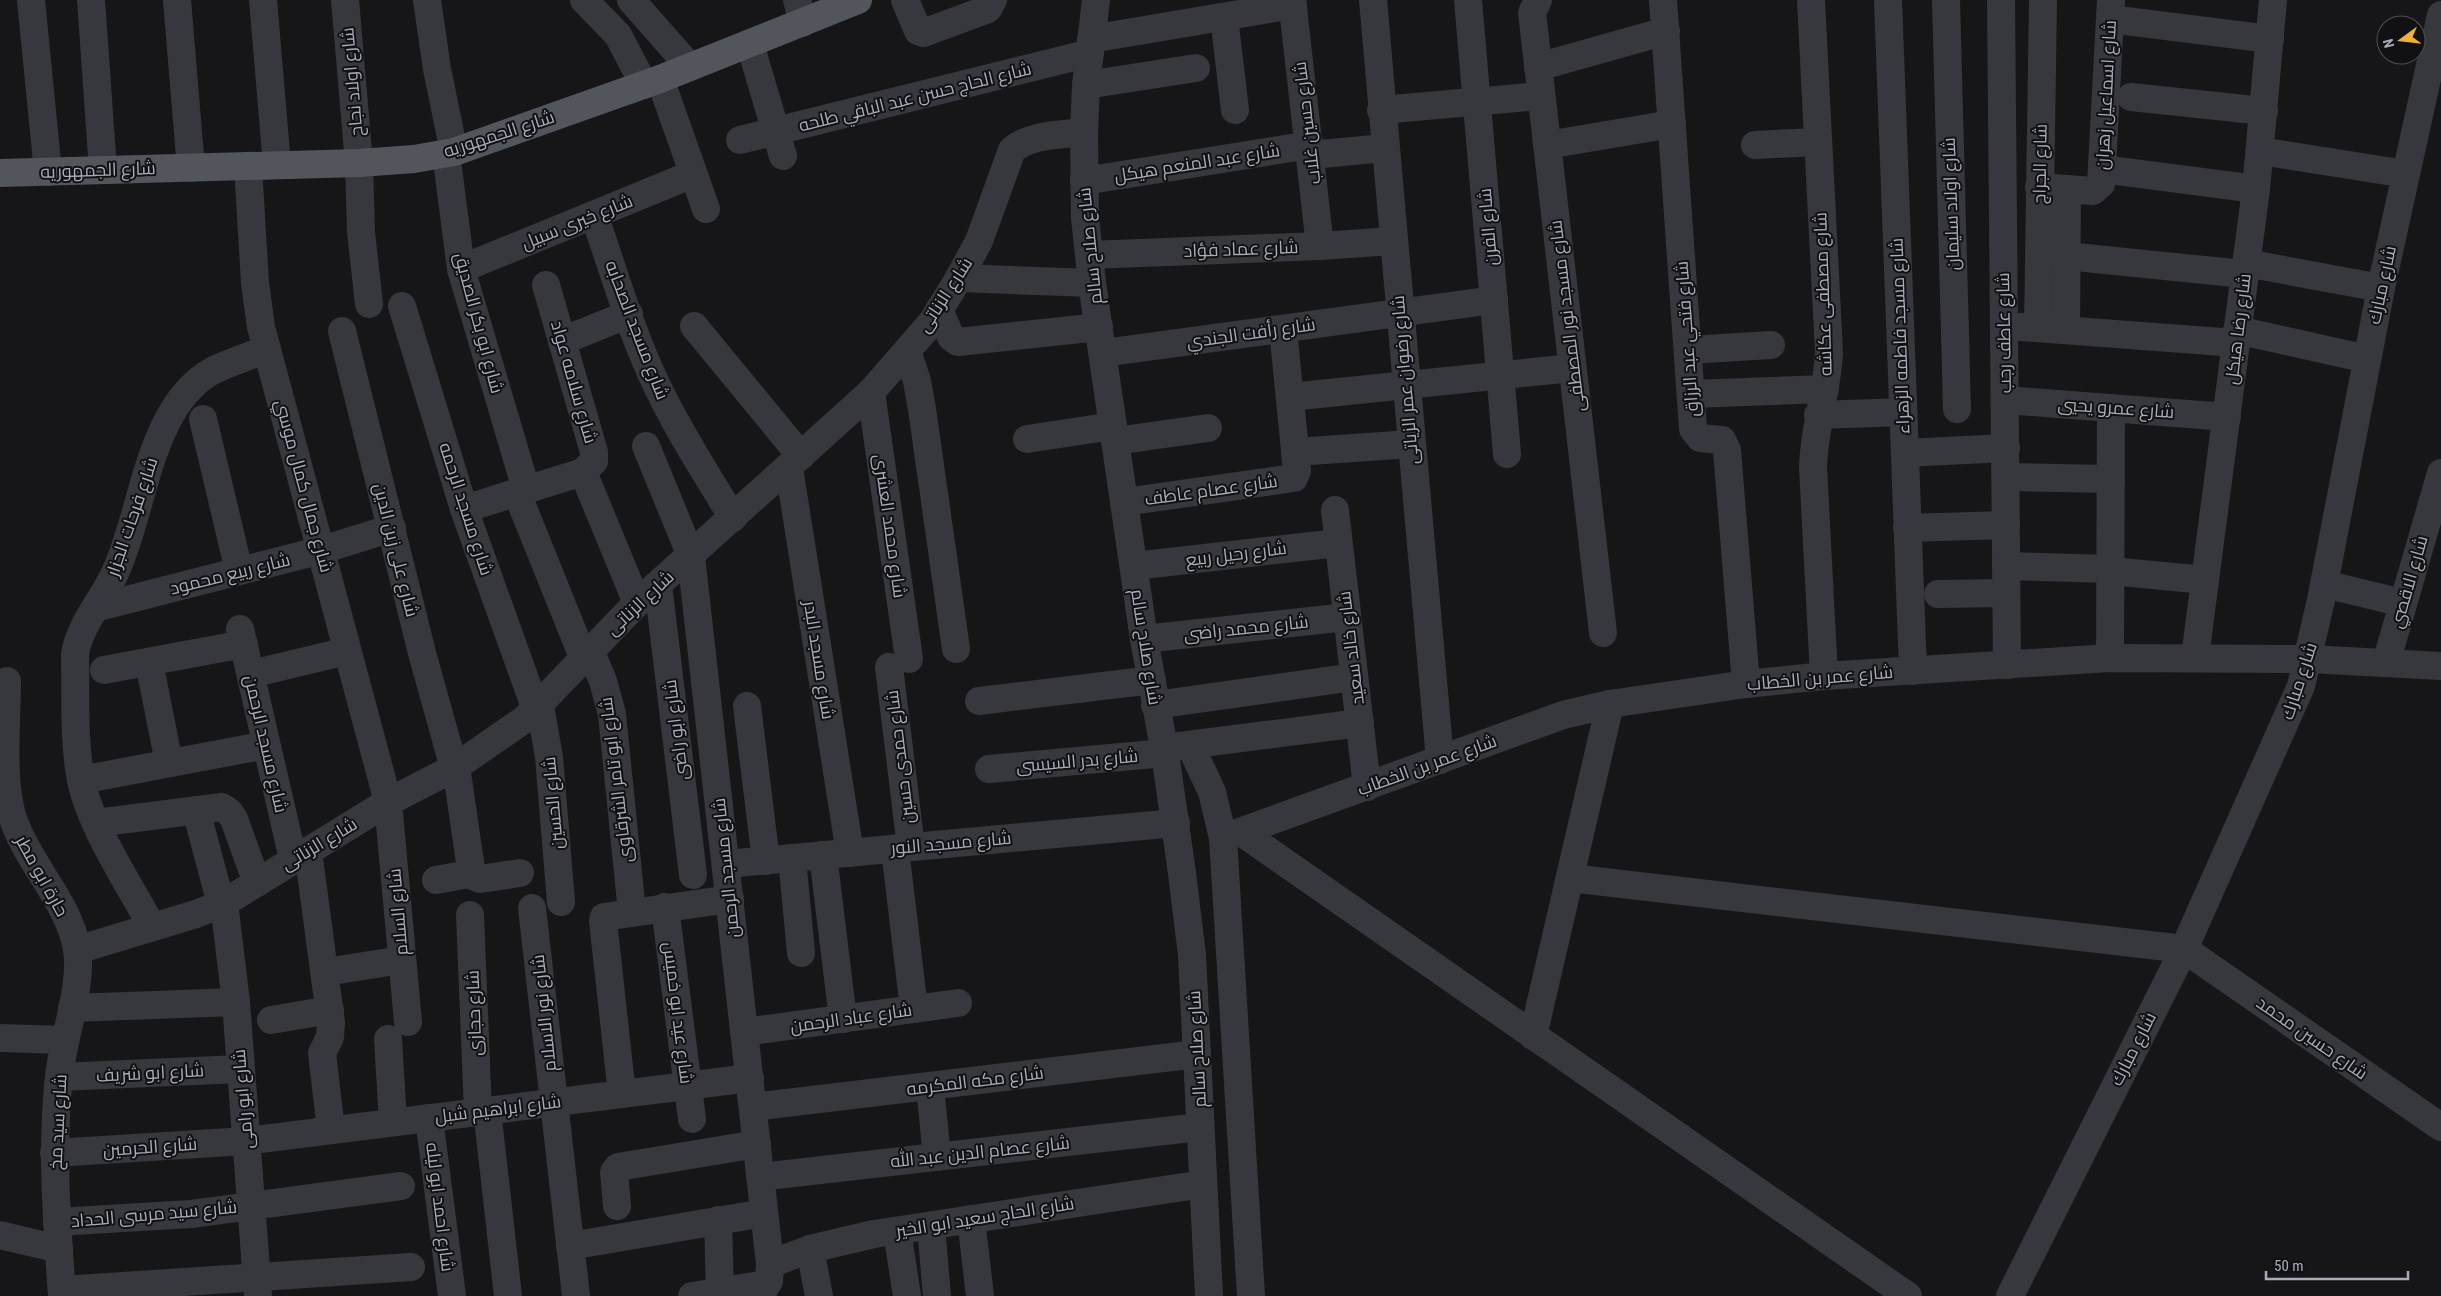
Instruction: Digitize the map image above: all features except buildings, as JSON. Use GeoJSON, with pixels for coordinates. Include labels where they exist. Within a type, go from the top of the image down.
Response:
{"type":"FeatureCollection","features":[{"type":"Feature","properties":{"kind":"main road","name":"شارع الجمهوريه"},"geometry":{"type":"LineString","coordinates":[[0,173],[359,163],[450,152],[652,82],[750,44],[800,11],[858,0]]}},
{"type":"Feature","properties":{"kind":"street"},"geometry":{"type":"LineString","coordinates":[[31,0],[48,172]]}},
{"type":"Feature","properties":{"kind":"street"},"geometry":{"type":"LineString","coordinates":[[92,0],[103,170]]}},
{"type":"Feature","properties":{"kind":"street"},"geometry":{"type":"LineString","coordinates":[[176,0],[191,168]]}},
{"type":"Feature","properties":{"kind":"street"},"geometry":{"type":"LineString","coordinates":[[263,0],[277,165]]}},
{"type":"Feature","properties":{"kind":"street","name":"شارع اولاد نجاح"},"geometry":{"type":"LineString","coordinates":[[344,0],[359,163],[360,232],[369,304]]}},
{"type":"Feature","properties":{"kind":"street","name":"شارع ابو بكر الصديق"},"geometry":{"type":"LineString","coordinates":[[427,0],[450,152],[461,269],[522,491],[587,654]]}},
{"type":"Feature","properties":{"kind":"street"},"geometry":{"type":"LineString","coordinates":[[584,0],[618,35],[652,82],[693,174],[706,209]]}},
{"type":"Feature","properties":{"kind":"street"},"geometry":{"type":"LineString","coordinates":[[631,0],[690,67]]}},
{"type":"Feature","properties":{"kind":"street"},"geometry":{"type":"LineString","coordinates":[[905,0],[918,31],[923,33],[988,9],[993,0]]}},
{"type":"Feature","properties":{"kind":"street","name":"شارع صلاح سالم"},"geometry":{"type":"LineString","coordinates":[[1096,0],[1086,85],[1084,132],[1084,181],[1089,255],[1144,639],[1176,822],[1192,955],[1209,1296]]}},
{"type":"Feature","properties":{"kind":"street","name":"شارع رضوان عمر الزياتى"},"geometry":{"type":"LineString","coordinates":[[1373,0],[1384,148],[1440,760]]}},
{"type":"Feature","properties":{"kind":"street","name":"شارع الفرن"},"geometry":{"type":"LineString","coordinates":[[1468,0],[1508,454]]}},
{"type":"Feature","properties":{"kind":"street","name":"شارع مسجد نور المصطفى"},"geometry":{"type":"LineString","coordinates":[[1538,0],[1532,12],[1603,633]]}},
{"type":"Feature","properties":{"kind":"street","name":"شارع فتحي عبد الرزاق"},"geometry":{"type":"LineString","coordinates":[[1667,0],[1666,31],[1694,433],[1704,440],[1722,440],[1727,450],[1746,684]]}},
{"type":"Feature","properties":{"kind":"street","name":"شارع مصطفى عكاشه"},"geometry":{"type":"LineString","coordinates":[[1811,0],[1829,353],[1825,389],[1818,414],[1813,467],[1824,676]]}},
{"type":"Feature","properties":{"kind":"street","name":"شارع مسجد فاطمه الزهراء"},"geometry":{"type":"LineString","coordinates":[[1888,0],[1913,671]]}},
{"type":"Feature","properties":{"kind":"street","name":"شارع اولاد سليمان"},"geometry":{"type":"LineString","coordinates":[[1946,0],[1957,409]]}},
{"type":"Feature","properties":{"kind":"street","name":"شارع عاطف رجب"},"geometry":{"type":"LineString","coordinates":[[2001,0],[2007,665]]}},
{"type":"Feature","properties":{"kind":"street","name":"شارع الجراج"},"geometry":{"type":"LineString","coordinates":[[2038,328],[2043,0]]}},
{"type":"Feature","properties":{"kind":"street","name":"شارع رضا هيكل"},"geometry":{"type":"LineString","coordinates":[[2195,657],[2256,189],[2273,0]]}},
{"type":"Feature","properties":{"kind":"street","name":"شارع الحاج حسن عبد الباقي طلحه"},"geometry":{"type":"LineString","coordinates":[[740,140],[780,144],[1090,46],[1293,3]]}},
{"type":"Feature","properties":{"kind":"street","name":"شارع حسين غلاب"},"geometry":{"type":"LineString","coordinates":[[1293,3],[1320,246]]}},
{"type":"Feature","properties":{"kind":"street"},"geometry":{"type":"LineString","coordinates":[[2110,10],[2270,39]]}},
{"type":"Feature","properties":{"kind":"street","name":"شارع اسماعيل زهران"},"geometry":{"type":"LineString","coordinates":[[2039,187],[2096,190],[2101,184],[2110,10]]}},
{"type":"Feature","properties":{"kind":"street","name":"شارع مبارك"},"geometry":{"type":"LineString","coordinates":[[2010,1296],[2184,949],[2291,712],[2309,659],[2366,359],[2441,15]]}},
{"type":"Feature","properties":{"kind":"street"},"geometry":{"type":"LineString","coordinates":[[1224,17],[1235,110]]}},
{"type":"Feature","properties":{"kind":"street"},"geometry":{"type":"LineString","coordinates":[[1538,67],[1666,31]]}},
{"type":"Feature","properties":{"kind":"street"},"geometry":{"type":"LineString","coordinates":[[750,44],[780,144]]}},
{"type":"Feature","properties":{"kind":"street"},"geometry":{"type":"LineString","coordinates":[[1086,85],[1196,68]]}},
{"type":"Feature","properties":{"kind":"street"},"geometry":{"type":"LineString","coordinates":[[1381,110],[1542,96]]}},
{"type":"Feature","properties":{"kind":"street"},"geometry":{"type":"LineString","coordinates":[[2131,97],[2264,111]]}},
{"type":"Feature","properties":{"kind":"street"},"geometry":{"type":"LineString","coordinates":[[1547,145],[1672,124]]}},
{"type":"Feature","properties":{"kind":"street","name":"شارع الزناتى"},"geometry":{"type":"LineString","coordinates":[[77,950],[196,914],[222,903],[388,802],[455,767],[500,738],[538,708],[587,654],[638,603],[871,392],[932,322],[979,241],[1012,150],[1021,143],[1031,139],[1084,132]]}},
{"type":"Feature","properties":{"kind":"street"},"geometry":{"type":"LineString","coordinates":[[1756,146],[1817,142]]}},
{"type":"Feature","properties":{"kind":"street","name":"شارع عبد المنعم هيكل"},"geometry":{"type":"LineString","coordinates":[[1084,181],[1310,150],[1384,148]]}},
{"type":"Feature","properties":{"kind":"street"},"geometry":{"type":"LineString","coordinates":[[2260,151],[2406,174]]}},
{"type":"Feature","properties":{"kind":"street","name":"شارع جمال كمال موسي"},"geometry":{"type":"LineString","coordinates":[[248,166],[257,305],[267,349],[388,802]]}},
{"type":"Feature","properties":{"kind":"street"},"geometry":{"type":"LineString","coordinates":[[2102,169],[2256,189]]}},
{"type":"Feature","properties":{"kind":"street","name":"شارع خيرى سبيل"},"geometry":{"type":"LineString","coordinates":[[461,269],[693,174]]}},
{"type":"Feature","properties":{"kind":"street"},"geometry":{"type":"LineString","coordinates":[[2066,330],[2067,189]]}},
{"type":"Feature","properties":{"kind":"street","name":"شارع مسجد الصحابه"},"geometry":{"type":"LineString","coordinates":[[594,215],[657,386],[675,421],[733,518]]}},
{"type":"Feature","properties":{"kind":"street","name":"شارع عماد فؤاد"},"geometry":{"type":"LineString","coordinates":[[1089,255],[1320,246],[1393,241]]}},
{"type":"Feature","properties":{"kind":"street"},"geometry":{"type":"LineString","coordinates":[[2066,256],[2245,269],[2381,288]]}},
{"type":"Feature","properties":{"kind":"street"},"geometry":{"type":"LineString","coordinates":[[959,278],[1092,283]]}},
{"type":"Feature","properties":{"kind":"street","name":"شارع سلامه عواد"},"geometry":{"type":"LineString","coordinates":[[464,509],[582,472],[594,461],[594,452],[546,285]]}},
{"type":"Feature","properties":{"kind":"street","name":"شارع رأفت الجندي"},"geometry":{"type":"LineString","coordinates":[[939,310],[951,337],[958,342],[1101,340],[1283,329],[1494,300]]}},
{"type":"Feature","properties":{"kind":"street","name":"شارع مسجد الرحمه"},"geometry":{"type":"LineString","coordinates":[[402,306],[464,509],[538,708]]}},
{"type":"Feature","properties":{"kind":"street"},"geometry":{"type":"LineString","coordinates":[[562,341],[629,314]]}},
{"type":"Feature","properties":{"kind":"street"},"geometry":{"type":"LineString","coordinates":[[2004,325],[2066,330],[2237,336],[2366,359]]}},
{"type":"Feature","properties":{"kind":"street"},"geometry":{"type":"LineString","coordinates":[[694,326],[795,462]]}},
{"type":"Feature","properties":{"kind":"street"},"geometry":{"type":"LineString","coordinates":[[1283,329],[1295,464]]}},
{"type":"Feature","properties":{"kind":"street","name":"شارع على زين الدين"},"geometry":{"type":"LineString","coordinates":[[342,330],[422,653],[455,767],[472,876]]}},
{"type":"Feature","properties":{"kind":"street"},"geometry":{"type":"LineString","coordinates":[[1688,350],[1771,345]]}},
{"type":"Feature","properties":{"kind":"street","name":"شارع فرحات الجزار"},"geometry":{"type":"LineString","coordinates":[[152,926],[96,823],[81,780],[75,654],[78,640],[115,573],[157,443],[166,421],[179,401],[195,384],[213,371],[267,349]]}},
{"type":"Feature","properties":{"kind":"street"},"geometry":{"type":"LineString","coordinates":[[907,351],[917,381],[922,409],[956,649]]}},
{"type":"Feature","properties":{"kind":"street"},"geometry":{"type":"LineString","coordinates":[[1290,397],[1572,368]]}},
{"type":"Feature","properties":{"kind":"street"},"geometry":{"type":"LineString","coordinates":[[1690,394],[1825,389]]}},
{"type":"Feature","properties":{"kind":"street","name":"شارع محمد العشرى"},"geometry":{"type":"LineString","coordinates":[[871,392],[899,663]]}},
{"type":"Feature","properties":{"kind":"street","name":"شارع عمرو يحيي"},"geometry":{"type":"LineString","coordinates":[[2005,400],[2226,416]]}},
{"type":"Feature","properties":{"kind":"street"},"geometry":{"type":"LineString","coordinates":[[2110,658],[2111,408]]}},
{"type":"Feature","properties":{"kind":"street"},"geometry":{"type":"LineString","coordinates":[[1818,414],[1903,412]]}},
{"type":"Feature","properties":{"kind":"street"},"geometry":{"type":"LineString","coordinates":[[203,419],[239,572]]}},
{"type":"Feature","properties":{"kind":"street"},"geometry":{"type":"LineString","coordinates":[[1027,439],[1208,428]]}},
{"type":"Feature","properties":{"kind":"street","name":"شارع عصام عاطف"},"geometry":{"type":"LineString","coordinates":[[1124,502],[1292,479],[1295,464],[1411,444]]}},
{"type":"Feature","properties":{"kind":"street","name":"شارع مسجد الرحمن"},"geometry":{"type":"LineString","coordinates":[[646,446],[691,556],[757,1144],[764,1213],[766,1281]]}},
{"type":"Feature","properties":{"kind":"street"},"geometry":{"type":"LineString","coordinates":[[1905,453],[2006,448]]}},
{"type":"Feature","properties":{"kind":"street","name":"شارع مسجد البدر"},"geometry":{"type":"LineString","coordinates":[[795,462],[836,854],[843,1019]]}},
{"type":"Feature","properties":{"kind":"street"},"geometry":{"type":"LineString","coordinates":[[582,472],[638,603]]}},
{"type":"Feature","properties":{"kind":"street","name":"شارع الاقصي"},"geometry":{"type":"LineString","coordinates":[[2386,663],[2441,473]]}},
{"type":"Feature","properties":{"kind":"street"},"geometry":{"type":"LineString","coordinates":[[2006,477],[2111,478]]}},
{"type":"Feature","properties":{"kind":"street","name":"شارع خالد سعيد"},"geometry":{"type":"LineString","coordinates":[[1335,510],[1367,787]]}},
{"type":"Feature","properties":{"kind":"street"},"geometry":{"type":"LineString","coordinates":[[1907,528],[2006,525]]}},
{"type":"Feature","properties":{"kind":"street","name":"شارع ربيع محمود"},"geometry":{"type":"LineString","coordinates":[[95,608],[322,550],[392,528]]}},
{"type":"Feature","properties":{"kind":"street","name":"شارع رحيل ربيع"},"geometry":{"type":"LineString","coordinates":[[1134,566],[1338,542]]}},
{"type":"Feature","properties":{"kind":"street"},"geometry":{"type":"LineString","coordinates":[[2006,566],[2111,570],[2205,580]]}},
{"type":"Feature","properties":{"kind":"street"},"geometry":{"type":"LineString","coordinates":[[2324,584],[2403,603]]}},
{"type":"Feature","properties":{"kind":"street","name":"شارع ابو راضى"},"geometry":{"type":"LineString","coordinates":[[658,585],[693,875]]}},
{"type":"Feature","properties":{"kind":"street"},"geometry":{"type":"LineString","coordinates":[[1938,594],[2006,593]]}},
{"type":"Feature","properties":{"kind":"street","name":"شارع محمد راضى"},"geometry":{"type":"LineString","coordinates":[[1144,639],[1347,617]]}},
{"type":"Feature","properties":{"kind":"street","name":"شارع مسجد الرحمن"},"geometry":{"type":"LineString","coordinates":[[149,662],[242,636],[266,745],[300,855],[325,972],[332,1030],[322,1053],[331,1130]]}},
{"type":"Feature","properties":{"kind":"street"},"geometry":{"type":"LineString","coordinates":[[251,674],[347,651]]}},
{"type":"Feature","properties":{"kind":"street","name":"شارع ابو تامر الشرقاوى"},"geometry":{"type":"LineString","coordinates":[[587,654],[603,682],[612,714],[632,912]]}},
{"type":"Feature","properties":{"kind":"street","name":"شارع عمر بن الخطاب"},"geometry":{"type":"LineString","coordinates":[[1232,835],[1541,722],[1610,704],[1746,684],[1824,676],[2110,658],[2309,659],[2441,666]]}},
{"type":"Feature","properties":{"kind":"street"},"geometry":{"type":"LineString","coordinates":[[104,670],[149,662],[169,763]]}},
{"type":"Feature","properties":{"kind":"street","name":"شارع حمدى حسين"},"geometry":{"type":"LineString","coordinates":[[899,663],[903,848],[914,1009]]}},
{"type":"Feature","properties":{"kind":"street"},"geometry":{"type":"LineString","coordinates":[[979,701],[1154,692],[1354,677]]}},
{"type":"Feature","properties":{"kind":"street","name":"حارة ابو مطر"},"geometry":{"type":"LineString","coordinates":[[5,698],[7,779],[5,810],[73,932],[77,950]]}},
{"type":"Feature","properties":{"kind":"street"},"geometry":{"type":"LineString","coordinates":[[1533,1036],[1610,704]]}},
{"type":"Feature","properties":{"kind":"street"},"geometry":{"type":"LineString","coordinates":[[747,706],[766,861]]}},
{"type":"Feature","properties":{"kind":"street","name":"شارع الحسين"},"geometry":{"type":"LineString","coordinates":[[538,708],[549,757],[561,902]]}},
{"type":"Feature","properties":{"kind":"street","name":"شارع بدر السيسى"},"geometry":{"type":"LineString","coordinates":[[989,769],[1164,751],[1190,744],[1360,723]]}},
{"type":"Feature","properties":{"kind":"street"},"geometry":{"type":"LineString","coordinates":[[1190,744],[1232,835],[1251,1296]]}},
{"type":"Feature","properties":{"kind":"street"},"geometry":{"type":"LineString","coordinates":[[81,780],[266,745]]}},
{"type":"Feature","properties":{"kind":"street","name":"شارع السلام"},"geometry":{"type":"LineString","coordinates":[[388,802],[402,960],[393,1122]]}},
{"type":"Feature","properties":{"kind":"street"},"geometry":{"type":"LineString","coordinates":[[96,823],[222,807],[230,812],[257,883]]}},
{"type":"Feature","properties":{"kind":"street","name":"شارع ابو رامى"},"geometry":{"type":"LineString","coordinates":[[196,810],[222,903],[236,1002],[257,1287]]}},
{"type":"Feature","properties":{"kind":"street","name":"شارع مسجد النور"},"geometry":{"type":"LineString","coordinates":[[726,864],[1176,822]]}},
{"type":"Feature","properties":{"kind":"street"},"geometry":{"type":"LineString","coordinates":[[1232,835],[1533,1036],[1908,1296]]}},
{"type":"Feature","properties":{"kind":"street"},"geometry":{"type":"LineString","coordinates":[[792,858],[801,953]]}},
{"type":"Feature","properties":{"kind":"street"},"geometry":{"type":"LineString","coordinates":[[436,880],[464,874],[480,879],[520,873]]}},
{"type":"Feature","properties":{"kind":"street"},"geometry":{"type":"LineString","coordinates":[[1570,878],[2184,949]]}},
{"type":"Feature","properties":{"kind":"street"},"geometry":{"type":"LineString","coordinates":[[622,1094],[603,919],[607,915],[730,898]]}},
{"type":"Feature","properties":{"kind":"street","name":"شارع نور الاسلام"},"geometry":{"type":"LineString","coordinates":[[532,908],[576,1296]]}},
{"type":"Feature","properties":{"kind":"street","name":"شارع عيد ابو خميس"},"geometry":{"type":"LineString","coordinates":[[665,908],[692,1119]]}},
{"type":"Feature","properties":{"kind":"street","name":"شارع حجازى"},"geometry":{"type":"LineString","coordinates":[[470,915],[483,1111],[508,1296]]}},
{"type":"Feature","properties":{"kind":"street","name":"شارع حسين محمد"},"geometry":{"type":"LineString","coordinates":[[2184,949],[2441,1127]]}},
{"type":"Feature","properties":{"kind":"street","name":"شارع سيد مخ"},"geometry":{"type":"LineString","coordinates":[[62,1293],[54,1152],[59,1078],[78,966],[77,950]]}},
{"type":"Feature","properties":{"kind":"street"},"geometry":{"type":"LineString","coordinates":[[325,972],[402,960]]}},
{"type":"Feature","properties":{"kind":"street"},"geometry":{"type":"LineString","coordinates":[[72,1008],[236,1002]]}},
{"type":"Feature","properties":{"kind":"street","name":"شارع عباد الرحمن"},"geometry":{"type":"LineString","coordinates":[[744,1032],[958,1003]]}},
{"type":"Feature","properties":{"kind":"street"},"geometry":{"type":"LineString","coordinates":[[271,1020],[330,1010]]}},
{"type":"Feature","properties":{"kind":"street"},"geometry":{"type":"LineString","coordinates":[[0,1038],[64,1040]]}},
{"type":"Feature","properties":{"kind":"street","name":"شارع مكه المكرمه"},"geometry":{"type":"LineString","coordinates":[[753,1107],[1197,1054]]}},
{"type":"Feature","properties":{"kind":"street","name":"شارع ابو شريف"},"geometry":{"type":"LineString","coordinates":[[59,1078],[240,1069]]}},
{"type":"Feature","properties":{"kind":"street","name":"شارع ابراهيم شبل"},"geometry":{"type":"LineString","coordinates":[[246,1141],[750,1078]]}},
{"type":"Feature","properties":{"kind":"street"},"geometry":{"type":"LineString","coordinates":[[930,1086],[937,1157]]}},
{"type":"Feature","properties":{"kind":"street","name":"شارع احمد ابو ليله"},"geometry":{"type":"LineString","coordinates":[[429,1118],[452,1296]]}},
{"type":"Feature","properties":{"kind":"street","name":"شارع عصام الدين عبد الله"},"geometry":{"type":"LineString","coordinates":[[760,1177],[1200,1127]]}},
{"type":"Feature","properties":{"kind":"street","name":"شارع الحرمين"},"geometry":{"type":"LineString","coordinates":[[54,1152],[246,1141]]}},
{"type":"Feature","properties":{"kind":"street"},"geometry":{"type":"LineString","coordinates":[[617,1206],[614,1172],[618,1167],[757,1144]]}},
{"type":"Feature","properties":{"kind":"street","name":"شارع الحاج سعيد ابو الخير"},"geometry":{"type":"LineString","coordinates":[[692,1296],[720,1292],[766,1281],[810,1249],[897,1231],[1203,1184]]}},
{"type":"Feature","properties":{"kind":"street","name":"شارع سيد مرسى الحداد"},"geometry":{"type":"LineString","coordinates":[[57,1222],[191,1214],[401,1186]]}},
{"type":"Feature","properties":{"kind":"street"},"geometry":{"type":"LineString","coordinates":[[570,1246],[764,1213]]}},
{"type":"Feature","properties":{"kind":"street"},"geometry":{"type":"LineString","coordinates":[[718,1220],[720,1292]]}},
{"type":"Feature","properties":{"kind":"street"},"geometry":{"type":"LineString","coordinates":[[971,1220],[980,1296]]}},
{"type":"Feature","properties":{"kind":"street"},"geometry":{"type":"LineString","coordinates":[[930,1226],[937,1296]]}},
{"type":"Feature","properties":{"kind":"street"},"geometry":{"type":"LineString","coordinates":[[897,1231],[907,1296]]}},
{"type":"Feature","properties":{"kind":"street"},"geometry":{"type":"LineString","coordinates":[[0,1235],[59,1249]]}},
{"type":"Feature","properties":{"kind":"street"},"geometry":{"type":"LineString","coordinates":[[810,1249],[819,1296]]}},
{"type":"Feature","properties":{"kind":"street"},"geometry":{"type":"LineString","coordinates":[[62,1293],[257,1287],[411,1268]]}}]}
